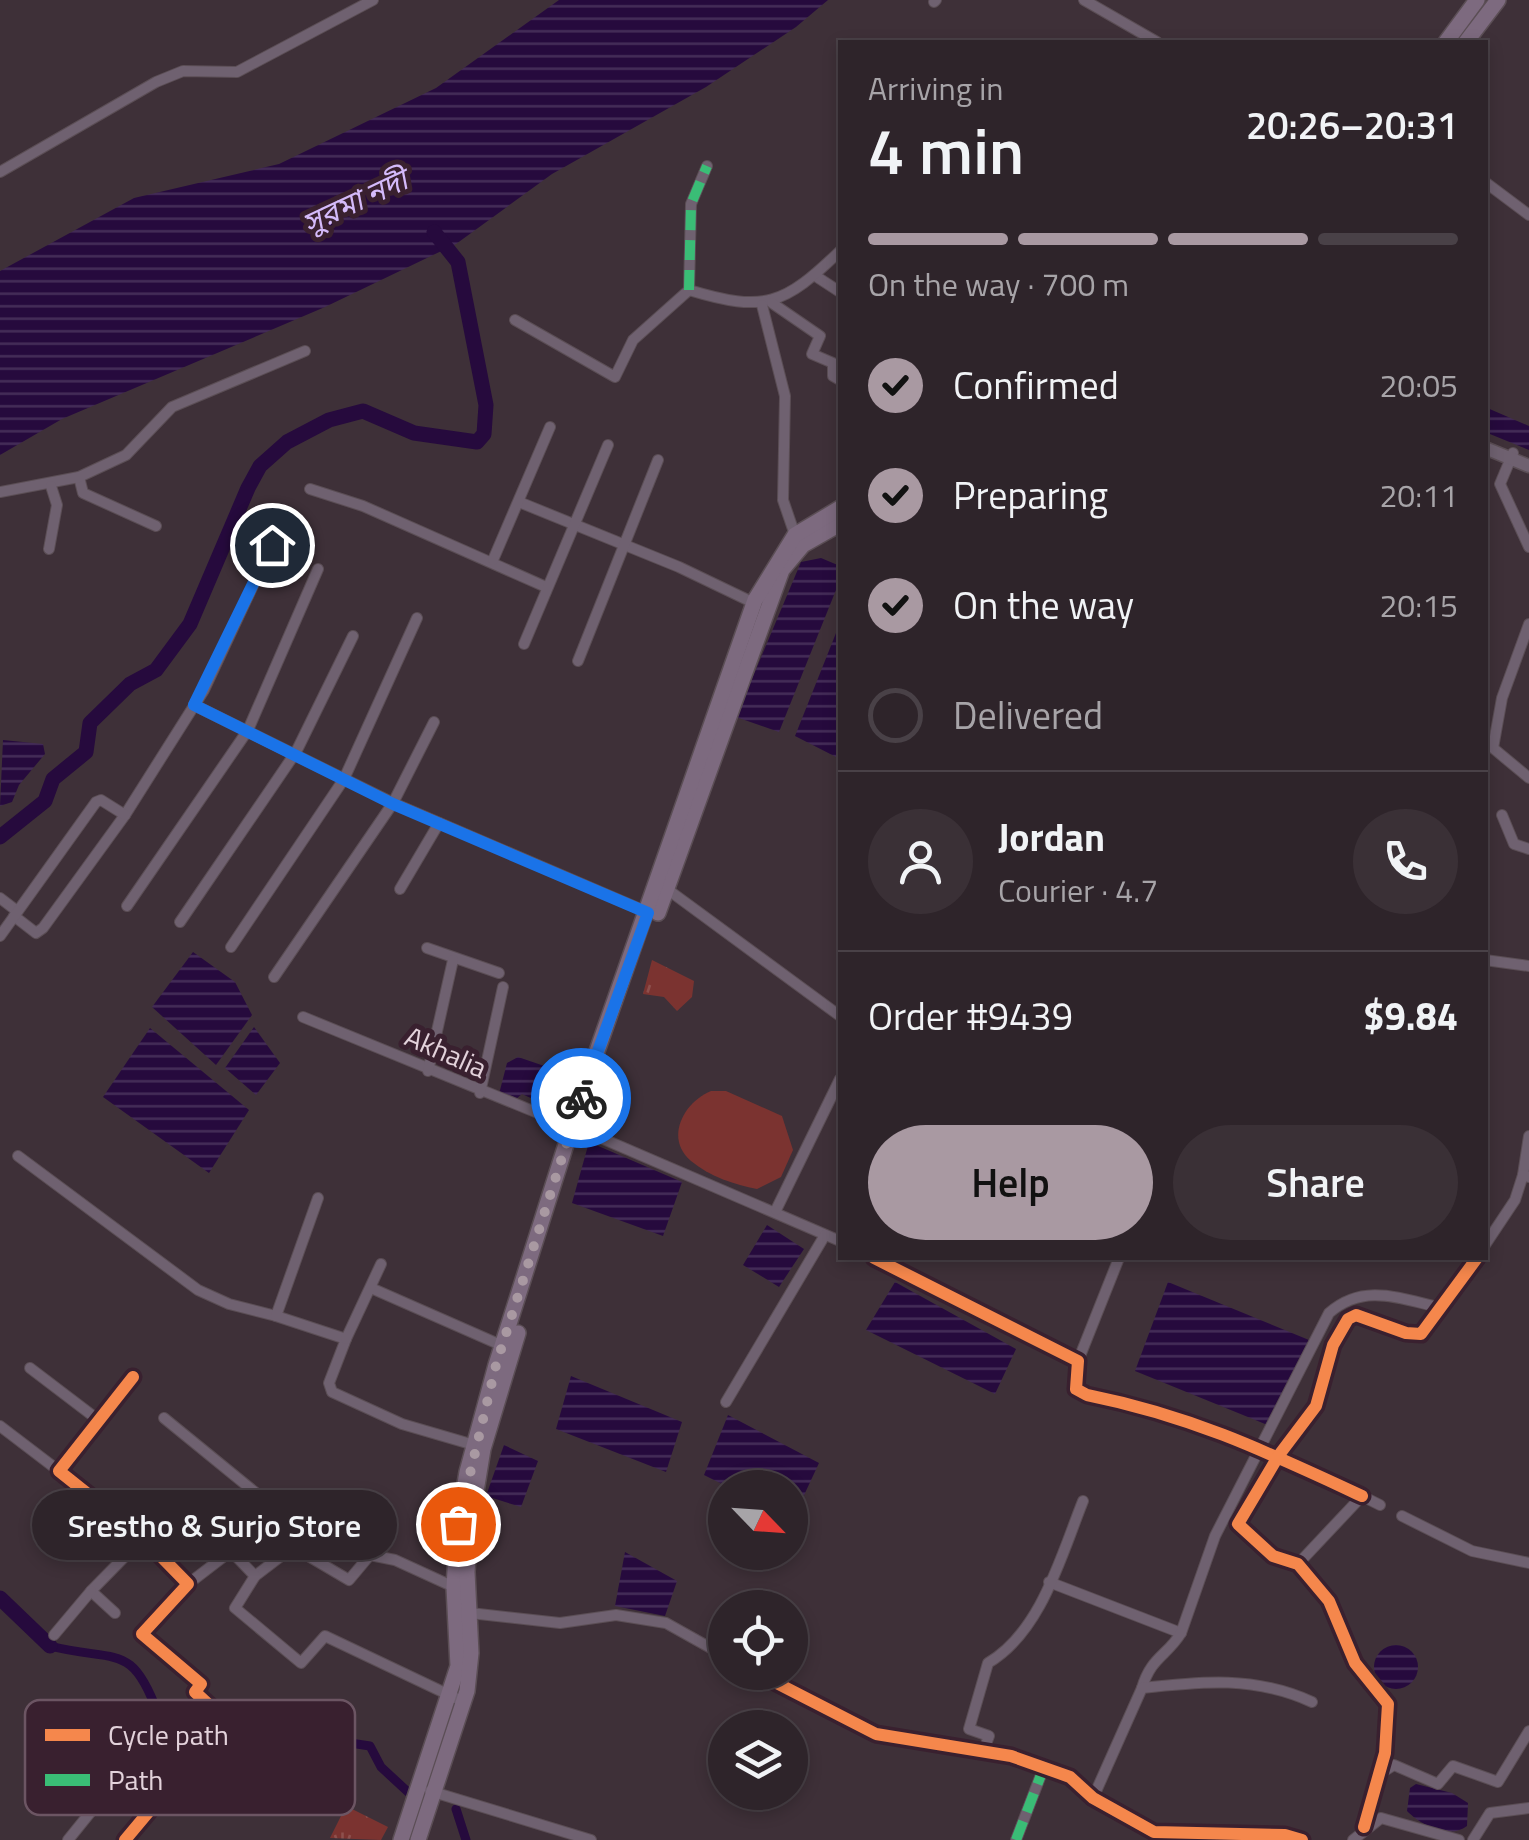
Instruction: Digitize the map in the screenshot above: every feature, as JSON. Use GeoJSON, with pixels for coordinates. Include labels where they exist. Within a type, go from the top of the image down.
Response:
{"type":"FeatureCollection","features":[{"type":"Feature","properties":{"kind":"main road"},"geometry":{"type":"LineString","coordinates":[[1447,40],[1477,0]]}},
{"type":"Feature","properties":{"kind":"main road"},"geometry":{"type":"LineString","coordinates":[[1468,40],[1498,0]]}},
{"type":"Feature","properties":{"kind":"main road"},"geometry":{"type":"LineString","coordinates":[[458,1698],[454,1587],[458,1524],[474,1445],[504,1346],[754,604],[794,534],[838,509]]}},
{"type":"Feature","properties":{"kind":"main road"},"geometry":{"type":"LineString","coordinates":[[402,1840],[427,1790],[470,1673],[470,1528],[483,1449],[576,1128],[782,570],[803,545],[838,525]]}},
{"type":"Feature","properties":{"kind":"main road"},"geometry":{"type":"LineString","coordinates":[[418,1840],[427,1790]]}},
{"type":"Feature","properties":{"kind":"street"},"geometry":{"type":"LineString","coordinates":[[0,172],[156,82],[182,72],[237,72],[373,0]]}},
{"type":"Feature","properties":{"kind":"street"},"geometry":{"type":"LineString","coordinates":[[1084,0],[1154,40]]}},
{"type":"Feature","properties":{"kind":"street"},"geometry":{"type":"LineString","coordinates":[[515,320],[615,376],[633,340],[689,290],[692,204],[707,166]]}},
{"type":"Feature","properties":{"kind":"street"},"geometry":{"type":"LineString","coordinates":[[1488,184],[1529,215]]}},
{"type":"Feature","properties":{"kind":"street"},"geometry":{"type":"LineString","coordinates":[[767,304],[814,276],[838,253]]}},
{"type":"Feature","properties":{"kind":"street"},"geometry":{"type":"LineString","coordinates":[[814,276],[838,291]]}},
{"type":"Feature","properties":{"kind":"street"},"geometry":{"type":"LineString","coordinates":[[689,290],[767,304],[820,336],[812,354],[832,363],[833,376],[838,379]]}},
{"type":"Feature","properties":{"kind":"street"},"geometry":{"type":"LineString","coordinates":[[767,304],[785,396],[783,500],[794,534]]}},
{"type":"Feature","properties":{"kind":"street"},"geometry":{"type":"LineString","coordinates":[[0,492],[27,484],[51,486],[79,478],[126,454],[172,407],[305,351]]}},
{"type":"Feature","properties":{"kind":"street"},"geometry":{"type":"LineString","coordinates":[[493,560],[550,426]]}},
{"type":"Feature","properties":{"kind":"street"},"geometry":{"type":"LineString","coordinates":[[524,644],[608,445]]}},
{"type":"Feature","properties":{"kind":"street"},"geometry":{"type":"LineString","coordinates":[[1488,446],[1529,462]]}},
{"type":"Feature","properties":{"kind":"street"},"geometry":{"type":"LineString","coordinates":[[1511,456],[1501,488],[1529,547]]}},
{"type":"Feature","properties":{"kind":"street"},"geometry":{"type":"LineString","coordinates":[[578,661],[658,460]]}},
{"type":"Feature","properties":{"kind":"street"},"geometry":{"type":"LineString","coordinates":[[79,478],[83,493],[156,526]]}},
{"type":"Feature","properties":{"kind":"street"},"geometry":{"type":"LineString","coordinates":[[49,549],[57,506],[51,486]]}},
{"type":"Feature","properties":{"kind":"street"},"geometry":{"type":"LineString","coordinates":[[310,488],[336,494],[546,586]]}},
{"type":"Feature","properties":{"kind":"street"},"geometry":{"type":"LineString","coordinates":[[519,502],[572,527],[680,568],[754,604]]}},
{"type":"Feature","properties":{"kind":"street"},"geometry":{"type":"LineString","coordinates":[[0,898],[36,933],[43,928],[125,815],[194,705],[272,545]]}},
{"type":"Feature","properties":{"kind":"street"},"geometry":{"type":"LineString","coordinates":[[127,906],[248,730],[318,570]]}},
{"type":"Feature","properties":{"kind":"street"},"geometry":{"type":"LineString","coordinates":[[232,946],[344,779],[416,618]]}},
{"type":"Feature","properties":{"kind":"street"},"geometry":{"type":"LineString","coordinates":[[1529,624],[1502,698],[1493,748],[1529,778]]}},
{"type":"Feature","properties":{"kind":"street"},"geometry":{"type":"LineString","coordinates":[[180,922],[296,752],[354,636]]}},
{"type":"Feature","properties":{"kind":"street"},"geometry":{"type":"LineString","coordinates":[[194,705],[296,752],[393,804],[648,913]]}},
{"type":"Feature","properties":{"kind":"street"},"geometry":{"type":"LineString","coordinates":[[274,977],[393,804],[434,722]]}},
{"type":"Feature","properties":{"kind":"street"},"geometry":{"type":"LineString","coordinates":[[0,936],[96,802],[100,800],[125,815]]}},
{"type":"Feature","properties":{"kind":"street"},"geometry":{"type":"LineString","coordinates":[[1502,815],[1514,844],[1529,848]]}},
{"type":"Feature","properties":{"kind":"street"},"geometry":{"type":"LineString","coordinates":[[400,889],[439,823]]}},
{"type":"Feature","properties":{"kind":"street"},"geometry":{"type":"LineString","coordinates":[[667,889],[838,1015]]}},
{"type":"Feature","properties":{"kind":"street"},"geometry":{"type":"LineString","coordinates":[[427,948],[499,973]]}},
{"type":"Feature","properties":{"kind":"street"},"geometry":{"type":"LineString","coordinates":[[428,1071],[453,960]]}},
{"type":"Feature","properties":{"kind":"street"},"geometry":{"type":"LineString","coordinates":[[1488,960],[1529,966]]}},
{"type":"Feature","properties":{"kind":"street"},"geometry":{"type":"LineString","coordinates":[[480,1093],[503,987]]}},
{"type":"Feature","properties":{"kind":"street","name":"Akhalia"},"geometry":{"type":"LineString","coordinates":[[303,1017],[480,1093],[776,1210],[838,1240]]}},
{"type":"Feature","properties":{"kind":"street"},"geometry":{"type":"LineString","coordinates":[[776,1210],[838,1083]]}},
{"type":"Feature","properties":{"kind":"street"},"geometry":{"type":"LineString","coordinates":[[1488,1241],[1526,1176],[1529,1136]]}},
{"type":"Feature","properties":{"kind":"street"},"geometry":{"type":"LineString","coordinates":[[18,1156],[198,1290],[229,1304],[346,1339]]}},
{"type":"Feature","properties":{"kind":"street"},"geometry":{"type":"LineString","coordinates":[[276,1316],[318,1198]]}},
{"type":"Feature","properties":{"kind":"street"},"geometry":{"type":"LineString","coordinates":[[726,1402],[825,1235]]}},
{"type":"Feature","properties":{"kind":"street"},"geometry":{"type":"LineString","coordinates":[[1119,1260],[1078,1362],[1076,1388],[1086,1395],[1159,1410],[1279,1454],[1380,1505]]}},
{"type":"Feature","properties":{"kind":"street"},"geometry":{"type":"LineString","coordinates":[[1364,1827],[1381,1774],[1388,1704],[1356,1663],[1329,1601],[1298,1564],[1274,1556],[1238,1524],[1279,1454],[1316,1406],[1333,1345],[1348,1319],[1356,1314],[1406,1333],[1421,1334],[1476,1260]]}},
{"type":"Feature","properties":{"kind":"street"},"geometry":{"type":"LineString","coordinates":[[890,1261],[1078,1362]]}},
{"type":"Feature","properties":{"kind":"street"},"geometry":{"type":"LineString","coordinates":[[381,1264],[329,1383],[332,1392],[402,1424],[474,1445]]}},
{"type":"Feature","properties":{"kind":"street"},"geometry":{"type":"LineString","coordinates":[[370,1288],[504,1346]]}},
{"type":"Feature","properties":{"kind":"street"},"geometry":{"type":"LineString","coordinates":[[1093,1798],[1152,1661],[1174,1645],[1181,1632],[1208,1551],[1329,1314],[1345,1299],[1364,1293],[1442,1308]]}},
{"type":"Feature","properties":{"kind":"street"},"geometry":{"type":"LineString","coordinates":[[30,1368],[97,1419]]}},
{"type":"Feature","properties":{"kind":"street"},"geometry":{"type":"LineString","coordinates":[[59,1471],[97,1419],[134,1378]]}},
{"type":"Feature","properties":{"kind":"street"},"geometry":{"type":"LineString","coordinates":[[164,1418],[262,1498],[285,1524],[293,1547],[349,1580],[370,1555],[395,1560],[454,1587]]}},
{"type":"Feature","properties":{"kind":"street"},"geometry":{"type":"LineString","coordinates":[[0,1426],[142,1538],[188,1584]]}},
{"type":"Feature","properties":{"kind":"street"},"geometry":{"type":"LineString","coordinates":[[1298,1564],[1362,1496]]}},
{"type":"Feature","properties":{"kind":"street"},"geometry":{"type":"LineString","coordinates":[[983,1752],[988,1736],[969,1729],[988,1662],[1010,1650],[1050,1582],[1083,1501]]}},
{"type":"Feature","properties":{"kind":"street"},"geometry":{"type":"LineString","coordinates":[[1402,1516],[1472,1551],[1529,1564]]}},
{"type":"Feature","properties":{"kind":"street"},"geometry":{"type":"LineString","coordinates":[[54,1635],[142,1538]]}},
{"type":"Feature","properties":{"kind":"street"},"geometry":{"type":"LineString","coordinates":[[293,1547],[254,1576],[235,1608],[302,1663],[325,1636],[458,1698]]}},
{"type":"Feature","properties":{"kind":"street"},"geometry":{"type":"LineString","coordinates":[[203,1700],[195,1692],[201,1684],[142,1634],[188,1584],[228,1550],[254,1576]]}},
{"type":"Feature","properties":{"kind":"street"},"geometry":{"type":"LineString","coordinates":[[1050,1582],[1181,1632]]}},
{"type":"Feature","properties":{"kind":"street"},"geometry":{"type":"LineString","coordinates":[[92,1591],[115,1613]]}},
{"type":"Feature","properties":{"kind":"street"},"geometry":{"type":"LineString","coordinates":[[470,1613],[560,1623],[616,1615],[666,1623],[708,1646]]}},
{"type":"Feature","properties":{"kind":"street"},"geometry":{"type":"LineString","coordinates":[[1142,1688],[1225,1680],[1280,1688],[1312,1702]]}},
{"type":"Feature","properties":{"kind":"street"},"geometry":{"type":"LineString","coordinates":[[789,1690],[876,1734],[983,1752],[1070,1777],[1093,1798],[1154,1832],[1296,1839]]}},
{"type":"Feature","properties":{"kind":"street"},"geometry":{"type":"LineString","coordinates":[[1381,1774],[1394,1765],[1438,1784],[1453,1766],[1498,1782],[1529,1731]]}},
{"type":"Feature","properties":{"kind":"street"},"geometry":{"type":"LineString","coordinates":[[1016,1840],[1044,1767]]}},
{"type":"Feature","properties":{"kind":"street"},"geometry":{"type":"LineString","coordinates":[[427,1790],[591,1840]]}},
{"type":"Feature","properties":{"kind":"street"},"geometry":{"type":"LineString","coordinates":[[1473,1840],[1490,1813],[1529,1808]]}},
{"type":"Feature","properties":{"kind":"street"},"geometry":{"type":"LineString","coordinates":[[71,1839],[90,1815]]}},
{"type":"Feature","properties":{"kind":"street"},"geometry":{"type":"LineString","coordinates":[[125,1840],[146,1815]]}},
{"type":"Feature","properties":{"kind":"street"},"geometry":{"type":"LineString","coordinates":[[1353,1840],[1364,1827],[1381,1818],[1459,1840]]}},
{"type":"Feature","properties":{"kind":"green space"},"geometry":{"type":"Polygon","coordinates":[[[652,960],[694,981],[692,997],[677,1011],[664,997],[643,994],[652,960]]]}},
{"type":"Feature","properties":{"kind":"green space"},"geometry":{"type":"Polygon","coordinates":[[[711,1091],[726,1091],[782,1116],[793,1150],[781,1177],[757,1189],[740,1185],[706,1171],[683,1152],[678,1132],[681,1122],[693,1103],[711,1091]]]}},
{"type":"Feature","properties":{"kind":"green space"},"geometry":{"type":"Polygon","coordinates":[[[355,1810],[388,1827],[381,1840],[330,1838],[342,1815],[355,1815],[355,1810]]]}},
{"type":"Feature","properties":{"kind":"water","name":"সুরমা নদী"},"geometry":{"type":"Polygon","coordinates":[[[559,0],[828,0],[796,27],[706,87],[552,174],[456,244],[325,307],[62,419],[0,455],[0,271],[134,198],[279,164],[436,88],[559,0]]]}},
{"type":"Feature","properties":{"kind":"water"},"geometry":{"type":"Polygon","coordinates":[[[1488,408],[1529,426],[1529,450],[1488,433],[1488,408]]]}},
{"type":"Feature","properties":{"kind":"water"},"geometry":{"type":"Polygon","coordinates":[[[821,558],[838,565],[838,585],[779,732],[736,717],[801,562],[821,558]]]}},
{"type":"Feature","properties":{"kind":"water"},"geometry":{"type":"Polygon","coordinates":[[[838,628],[838,758],[795,736],[838,628]]]}},
{"type":"Feature","properties":{"kind":"water"},"geometry":{"type":"Polygon","coordinates":[[[3,740],[43,744],[45,754],[19,785],[12,802],[0,806],[3,740]]]}},
{"type":"Feature","properties":{"kind":"water"},"geometry":{"type":"Polygon","coordinates":[[[193,952],[235,982],[252,1015],[216,1065],[152,1007],[193,952]]]}},
{"type":"Feature","properties":{"kind":"water"},"geometry":{"type":"Polygon","coordinates":[[[254,1027],[280,1063],[256,1095],[225,1068],[254,1027]]]}},
{"type":"Feature","properties":{"kind":"water"},"geometry":{"type":"Polygon","coordinates":[[[150,1028],[249,1110],[209,1173],[103,1097],[150,1028]]]}},
{"type":"Feature","properties":{"kind":"water"},"geometry":{"type":"Polygon","coordinates":[[[518,1057],[559,1071],[556,1094],[546,1105],[522,1094],[516,1099],[499,1094],[507,1063],[518,1057]]]}},
{"type":"Feature","properties":{"kind":"water"},"geometry":{"type":"Polygon","coordinates":[[[589,1142],[682,1182],[663,1236],[572,1203],[589,1142]]]}},
{"type":"Feature","properties":{"kind":"water"},"geometry":{"type":"Polygon","coordinates":[[[767,1225],[804,1249],[779,1287],[743,1265],[767,1225]]]}},
{"type":"Feature","properties":{"kind":"water"},"geometry":{"type":"Polygon","coordinates":[[[895,1282],[1016,1349],[995,1394],[866,1330],[895,1282]]]}},
{"type":"Feature","properties":{"kind":"water"},"geometry":{"type":"Polygon","coordinates":[[[1168,1282],[1309,1340],[1270,1426],[1135,1371],[1168,1282]]]}},
{"type":"Feature","properties":{"kind":"water"},"geometry":{"type":"Polygon","coordinates":[[[571,1376],[682,1422],[666,1472],[556,1429],[571,1376]]]}},
{"type":"Feature","properties":{"kind":"water"},"geometry":{"type":"Polygon","coordinates":[[[728,1415],[819,1463],[808,1487],[808,1470],[708,1470],[708,1477],[704,1475],[728,1415]]]}},
{"type":"Feature","properties":{"kind":"water"},"geometry":{"type":"Polygon","coordinates":[[[504,1445],[538,1461],[521,1507],[486,1496],[504,1445]]]}},
{"type":"Feature","properties":{"kind":"water"},"geometry":{"type":"Polygon","coordinates":[[[625,1552],[677,1581],[665,1616],[615,1606],[625,1552]]]}},
{"type":"Feature","properties":{"kind":"water"},"geometry":{"type":"Polygon","coordinates":[[[1396,1645],[1412,1651],[1418,1667],[1412,1683],[1396,1689],[1380,1683],[1374,1667],[1380,1651],[1396,1645]]]}},
{"type":"Feature","properties":{"kind":"water"},"geometry":{"type":"Polygon","coordinates":[[[1416,1784],[1452,1793],[1468,1803],[1467,1826],[1444,1831],[1413,1816],[1407,1811],[1410,1788],[1416,1784]]]}},
{"type":"Feature","properties":{"kind":"waterway"},"geometry":{"type":"LineString","coordinates":[[0,837],[45,801],[53,779],[86,752],[90,723],[130,684],[156,670],[190,624],[248,488],[260,466],[287,442],[329,420],[363,411],[414,433],[477,442],[484,434],[486,405],[458,262],[434,232]]}},
{"type":"Feature","properties":{"kind":"waterway"},"geometry":{"type":"LineString","coordinates":[[0,1598],[50,1646]]}},
{"type":"Feature","properties":{"kind":"waterway"},"geometry":{"type":"LineString","coordinates":[[50,1646],[119,1659],[139,1675],[153,1700]]}},
{"type":"Feature","properties":{"kind":"waterway"},"geometry":{"type":"LineString","coordinates":[[355,1744],[370,1746],[381,1767],[408,1792]]}},
{"type":"Feature","properties":{"kind":"waterway"},"geometry":{"type":"LineString","coordinates":[[456,1809],[466,1840]]}},
{"type":"Feature","properties":{"kind":"marked path"},"geometry":{"type":"LineString","coordinates":[[689,290],[691,204],[707,166]]}},
{"type":"Feature","properties":{"kind":"marked path"},"geometry":{"type":"LineString","coordinates":[[1016,1840],[1044,1767]]}},
{"type":"Feature","properties":{"kind":"cycle path"},"geometry":{"type":"LineString","coordinates":[[878,1260],[1078,1361],[1076,1389],[1087,1395],[1195,1425],[1362,1496]]}},
{"type":"Feature","properties":{"kind":"cycle path"},"geometry":{"type":"LineString","coordinates":[[1364,1827],[1385,1753],[1388,1704],[1355,1663],[1329,1601],[1298,1564],[1273,1556],[1238,1524],[1279,1455],[1316,1406],[1333,1345],[1348,1319],[1356,1315],[1406,1333],[1421,1334],[1476,1260]]}},
{"type":"Feature","properties":{"kind":"cycle path"},"geometry":{"type":"LineString","coordinates":[[133,1377],[59,1471],[143,1538],[188,1584],[142,1634],[201,1684],[195,1692],[204,1700]]}},
{"type":"Feature","properties":{"kind":"cycle path"},"geometry":{"type":"LineString","coordinates":[[790,1690],[876,1734],[1011,1756],[1070,1777],[1093,1798],[1154,1832],[1285,1835],[1302,1840]]}},
{"type":"Feature","properties":{"kind":"cycle path"},"geometry":{"type":"LineString","coordinates":[[125,1840],[146,1815]]}},
{"type":"Feature","properties":{"kind":"way so far"},"geometry":{"type":"LineString","coordinates":[[458,1524],[467,1472],[496,1365],[581,1098]]}},
{"type":"Feature","properties":{"kind":"place","name":"Srestho & Surjo Store"},"geometry":{"type":"Point","coordinates":[458,1524]}},
{"type":"Feature","properties":{"kind":"route"},"geometry":{"type":"LineString","coordinates":[[272,545],[194,705],[296,752],[393,804],[590,884],[648,913],[581,1098]]}}]}
